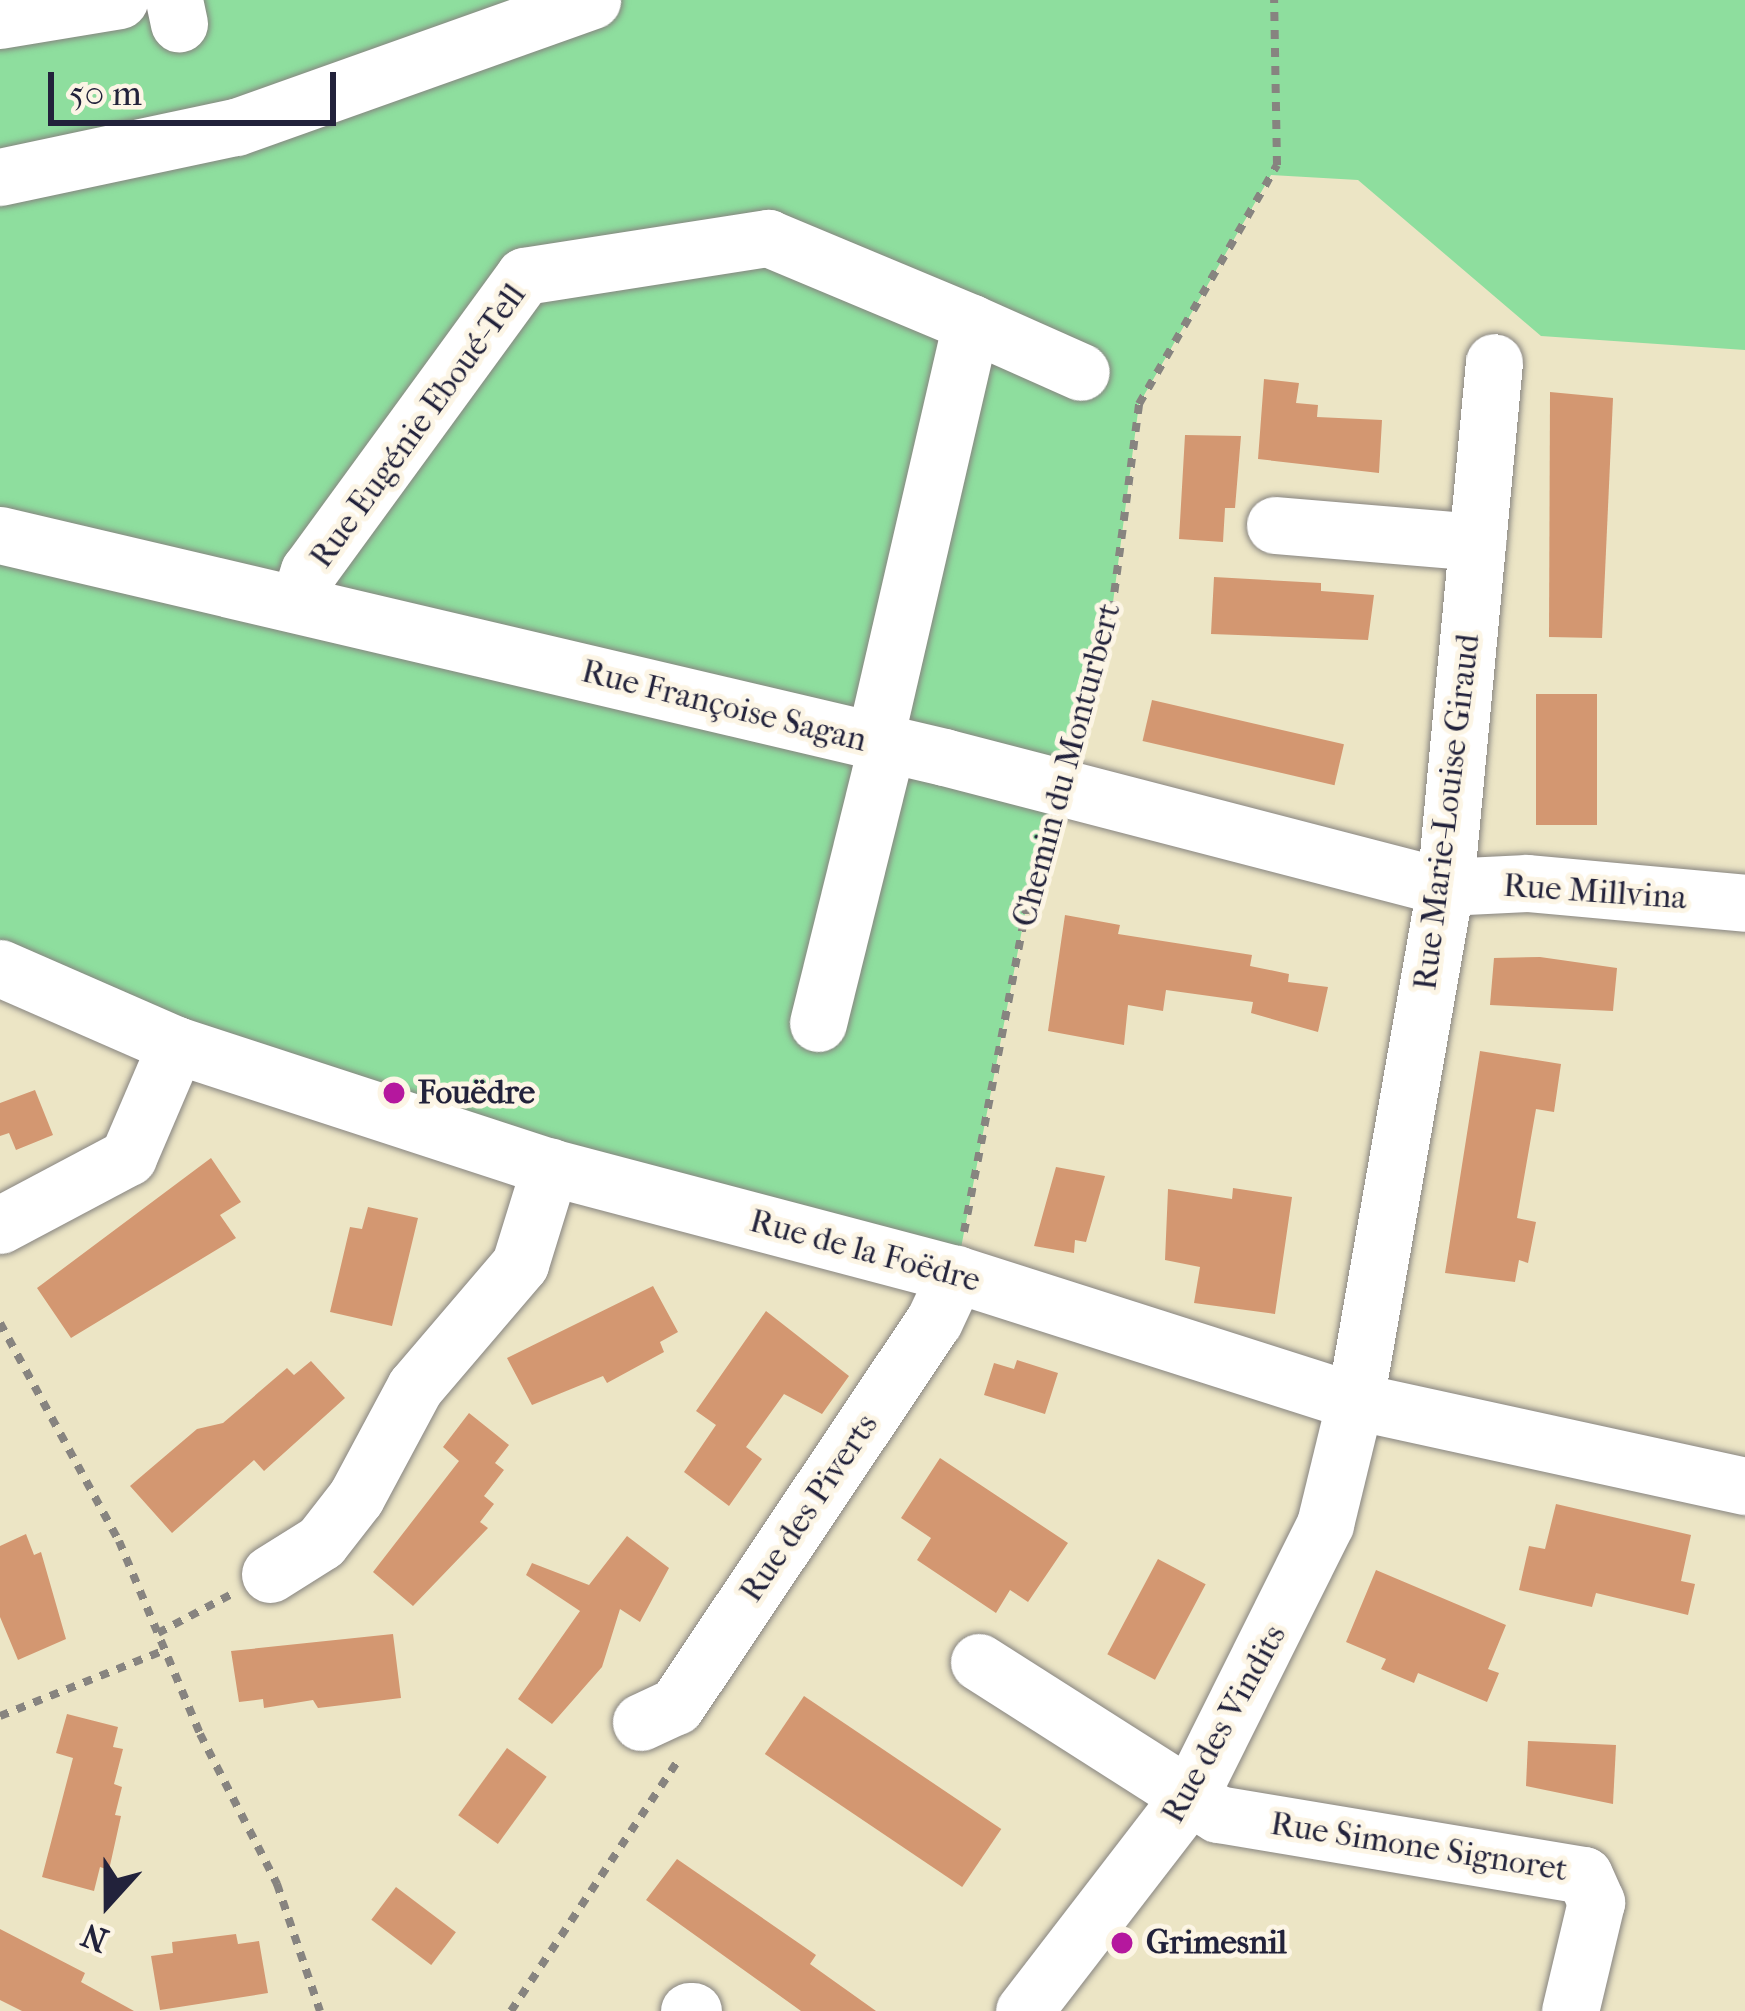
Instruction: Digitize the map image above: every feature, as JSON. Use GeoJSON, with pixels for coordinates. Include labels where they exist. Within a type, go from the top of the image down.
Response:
{"type":"FeatureCollection","features":[{"type":"Feature","properties":{"kind":"street"},"geometry":{"type":"LineString","coordinates":[[0,20],[119,0]]}},
{"type":"Feature","properties":{"kind":"street"},"geometry":{"type":"LineString","coordinates":[[0,177],[236,127],[592,0]]}},
{"type":"Feature","properties":{"kind":"street","name":"Rue Eugénie Eboué-Tell"},"geometry":{"type":"LineString","coordinates":[[298,604],[309,571],[524,276],[769,238],[1081,372]]}},
{"type":"Feature","properties":{"kind":"street"},"geometry":{"type":"LineString","coordinates":[[818,1023],[971,323]]}},
{"type":"Feature","properties":{"kind":"street","name":"Rue Marie-Louise Giraud"},"geometry":{"type":"LineString","coordinates":[[1354,1401],[1445,887],[1494,362]]}},
{"type":"Feature","properties":{"kind":"street"},"geometry":{"type":"LineString","coordinates":[[1275,524],[1477,542]]}},
{"type":"Feature","properties":{"kind":"street","name":"Rue Françoise Sagan"},"geometry":{"type":"LineString","coordinates":[[0,535],[881,743],[1445,887]]}},
{"type":"Feature","properties":{"kind":"street","name":"Rue Millvina"},"geometry":{"type":"LineString","coordinates":[[1445,887],[1527,883],[1745,902]]}},
{"type":"Feature","properties":{"kind":"street","name":"Rue de la Foëdre"},"geometry":{"type":"LineString","coordinates":[[0,968],[176,1045],[550,1168],[956,1274],[1354,1401],[1745,1486]]}},
{"type":"Feature","properties":{"kind":"street"},"geometry":{"type":"LineString","coordinates":[[0,1225],[128,1157],[176,1045]]}},
{"type":"Feature","properties":{"kind":"street"},"geometry":{"type":"LineString","coordinates":[[270,1574],[321,1542],[356,1497],[415,1388],[520,1264],[550,1168]]}},
{"type":"Feature","properties":{"kind":"street","name":"Rue des Piverts"},"geometry":{"type":"LineString","coordinates":[[641,1721],[676,1706],[934,1321],[956,1274]]}},
{"type":"Feature","properties":{"kind":"street","name":"Rue des Vindits"},"geometry":{"type":"LineString","coordinates":[[1024,2011],[1189,1797],[1325,1525],[1354,1401]]}},
{"type":"Feature","properties":{"kind":"street"},"geometry":{"type":"LineString","coordinates":[[979,1662],[1189,1797]]}},
{"type":"Feature","properties":{"kind":"street","name":"Rue Simone Signoret"},"geometry":{"type":"LineString","coordinates":[[1189,1797],[1218,1814],[1584,1875],[1596,1902],[1570,2011]]}},
{"type":"Feature","properties":{"kind":"path","name":"Chemin du Monturbert"},"geometry":{"type":"LineString","coordinates":[[956,1274],[1030,888],[1112,610],[1139,404],[1277,165],[1274,0]]}},
{"type":"Feature","properties":{"kind":"path"},"geometry":{"type":"LineString","coordinates":[[0,1323],[119,1541],[165,1650],[277,1884],[320,2011]]}},
{"type":"Feature","properties":{"kind":"path"},"geometry":{"type":"LineString","coordinates":[[158,1633],[270,1574]]}},
{"type":"Feature","properties":{"kind":"path"},"geometry":{"type":"LineString","coordinates":[[0,1716],[165,1650]]}},
{"type":"Feature","properties":{"kind":"green space"},"geometry":{"type":"Polygon","coordinates":[[[0,0],[1745,0],[1745,350],[1541,336],[1358,180],[1271,175],[1139,404],[1112,610],[1030,888],[956,1274],[0,968],[0,0]]]}},
{"type":"Feature","properties":{"kind":"building"},"geometry":{"type":"Polygon","coordinates":[[[1264,379],[1299,383],[1296,403],[1318,405],[1317,417],[1382,420],[1379,473],[1258,459],[1264,379]]]}},
{"type":"Feature","properties":{"kind":"building"},"geometry":{"type":"Polygon","coordinates":[[[1550,392],[1613,398],[1602,638],[1549,637],[1550,392]]]}},
{"type":"Feature","properties":{"kind":"building"},"geometry":{"type":"Polygon","coordinates":[[[1185,435],[1241,436],[1235,508],[1225,508],[1223,542],[1179,539],[1185,435]]]}},
{"type":"Feature","properties":{"kind":"building"},"geometry":{"type":"Polygon","coordinates":[[[1214,577],[1321,583],[1321,591],[1374,595],[1368,640],[1211,634],[1214,577]]]}},
{"type":"Feature","properties":{"kind":"building"},"geometry":{"type":"Polygon","coordinates":[[[1536,694],[1597,694],[1597,825],[1536,825],[1536,694]]]}},
{"type":"Feature","properties":{"kind":"building"},"geometry":{"type":"Polygon","coordinates":[[[1152,700],[1344,744],[1335,785],[1143,741],[1152,700]]]}},
{"type":"Feature","properties":{"kind":"building"},"geometry":{"type":"Polygon","coordinates":[[[1065,915],[1120,925],[1118,934],[1252,955],[1250,966],[1289,974],[1288,982],[1328,987],[1318,1032],[1251,1013],[1253,1002],[1166,990],[1163,1011],[1128,1005],[1124,1045],[1048,1031],[1065,915]]]}},
{"type":"Feature","properties":{"kind":"building"},"geometry":{"type":"Polygon","coordinates":[[[1540,957],[1617,968],[1613,1011],[1490,1005],[1494,958],[1540,957]]]}},
{"type":"Feature","properties":{"kind":"building"},"geometry":{"type":"Polygon","coordinates":[[[1480,1051],[1561,1064],[1554,1112],[1536,1109],[1517,1218],[1536,1222],[1528,1263],[1519,1260],[1515,1282],[1445,1273],[1480,1051]]]}},
{"type":"Feature","properties":{"kind":"building"},"geometry":{"type":"Polygon","coordinates":[[[35,1090],[53,1135],[16,1150],[9,1133],[0,1136],[0,1103],[35,1090]]]}},
{"type":"Feature","properties":{"kind":"building"},"geometry":{"type":"Polygon","coordinates":[[[211,1158],[241,1202],[220,1215],[236,1238],[71,1338],[37,1288],[211,1158]]]}},
{"type":"Feature","properties":{"kind":"building"},"geometry":{"type":"Polygon","coordinates":[[[1056,1167],[1105,1176],[1086,1242],[1075,1240],[1074,1253],[1034,1246],[1056,1167]]]}},
{"type":"Feature","properties":{"kind":"building"},"geometry":{"type":"Polygon","coordinates":[[[1233,1188],[1292,1197],[1275,1314],[1194,1303],[1200,1267],[1165,1260],[1168,1189],[1232,1199],[1233,1188]]]}},
{"type":"Feature","properties":{"kind":"building"},"geometry":{"type":"Polygon","coordinates":[[[368,1207],[418,1218],[392,1326],[330,1312],[350,1227],[362,1229],[368,1207]]]}},
{"type":"Feature","properties":{"kind":"building"},"geometry":{"type":"Polygon","coordinates":[[[653,1286],[678,1332],[660,1342],[664,1352],[607,1383],[603,1376],[532,1405],[507,1358],[653,1286]]]}},
{"type":"Feature","properties":{"kind":"building"},"geometry":{"type":"Polygon","coordinates":[[[766,1311],[849,1376],[822,1414],[784,1394],[746,1447],[762,1459],[729,1506],[684,1472],[716,1425],[696,1411],[766,1311]]]}},
{"type":"Feature","properties":{"kind":"building"},"geometry":{"type":"Polygon","coordinates":[[[1017,1360],[1058,1373],[1045,1414],[984,1395],[994,1363],[1014,1369],[1017,1360]]]}},
{"type":"Feature","properties":{"kind":"building"},"geometry":{"type":"Polygon","coordinates":[[[311,1361],[345,1398],[264,1471],[254,1460],[172,1533],[130,1486],[197,1429],[223,1423],[287,1368],[294,1375],[311,1361]]]}},
{"type":"Feature","properties":{"kind":"building"},"geometry":{"type":"Polygon","coordinates":[[[469,1413],[509,1445],[495,1463],[504,1470],[484,1496],[494,1504],[480,1522],[488,1528],[413,1606],[373,1572],[459,1461],[443,1447],[469,1413]]]}},
{"type":"Feature","properties":{"kind":"building"},"geometry":{"type":"Polygon","coordinates":[[[940,1458],[1068,1543],[1028,1602],[1010,1590],[996,1613],[917,1560],[931,1538],[901,1518],[940,1458]]]}},
{"type":"Feature","properties":{"kind":"building"},"geometry":{"type":"Polygon","coordinates":[[[1556,1504],[1691,1535],[1681,1581],[1695,1584],[1688,1615],[1596,1593],[1592,1607],[1519,1590],[1529,1546],[1545,1549],[1556,1504]]]}},
{"type":"Feature","properties":{"kind":"building"},"geometry":{"type":"Polygon","coordinates":[[[26,1534],[34,1555],[41,1552],[66,1639],[18,1660],[0,1617],[0,1546],[26,1534]]]}},
{"type":"Feature","properties":{"kind":"building"},"geometry":{"type":"Polygon","coordinates":[[[627,1536],[669,1568],[640,1622],[620,1609],[602,1667],[552,1724],[518,1699],[580,1611],[526,1575],[532,1563],[589,1585],[627,1536]]]}},
{"type":"Feature","properties":{"kind":"building"},"geometry":{"type":"Polygon","coordinates":[[[1158,1559],[1206,1584],[1155,1680],[1107,1654],[1158,1559]]]}},
{"type":"Feature","properties":{"kind":"building"},"geometry":{"type":"Polygon","coordinates":[[[1376,1570],[1506,1625],[1488,1669],[1499,1673],[1487,1702],[1418,1673],[1414,1683],[1381,1669],[1386,1659],[1346,1642],[1376,1570]]]}},
{"type":"Feature","properties":{"kind":"building"},"geometry":{"type":"Polygon","coordinates":[[[393,1634],[401,1698],[318,1708],[313,1700],[264,1708],[263,1699],[239,1702],[231,1651],[393,1634]]]}},
{"type":"Feature","properties":{"kind":"building"},"geometry":{"type":"Polygon","coordinates":[[[804,1696],[1001,1829],[962,1887],[765,1754],[804,1696]]]}},
{"type":"Feature","properties":{"kind":"building"},"geometry":{"type":"Polygon","coordinates":[[[67,1714],[118,1727],[113,1747],[123,1749],[114,1784],[122,1787],[115,1815],[121,1816],[109,1870],[100,1867],[94,1891],[42,1877],[73,1758],[56,1753],[67,1714]]]}},
{"type":"Feature","properties":{"kind":"building"},"geometry":{"type":"Polygon","coordinates":[[[1528,1741],[1616,1745],[1613,1804],[1526,1786],[1528,1741]]]}},
{"type":"Feature","properties":{"kind":"building"},"geometry":{"type":"Polygon","coordinates":[[[507,1748],[547,1777],[498,1844],[458,1815],[507,1748]]]}},
{"type":"Feature","properties":{"kind":"building"},"geometry":{"type":"Polygon","coordinates":[[[677,1859],[816,1955],[810,1964],[876,2011],[801,2011],[646,1900],[677,1859]]]}},
{"type":"Feature","properties":{"kind":"building"},"geometry":{"type":"Polygon","coordinates":[[[396,1887],[456,1932],[431,1965],[371,1920],[396,1887]]]}},
{"type":"Feature","properties":{"kind":"building"},"geometry":{"type":"Polygon","coordinates":[[[0,1929],[85,1973],[81,1982],[134,2011],[22,2011],[0,2000],[0,1929]]]}},
{"type":"Feature","properties":{"kind":"building"},"geometry":{"type":"Polygon","coordinates":[[[236,1934],[238,1944],[259,1941],[268,1993],[160,2010],[151,1956],[173,1953],[172,1942],[236,1934]]]}},
{"type":"Feature","properties":{"kind":"place","name":"Fouëdre"},"geometry":{"type":"Point","coordinates":[394,1093]}},
{"type":"Feature","properties":{"kind":"place","name":"Grimesnil"},"geometry":{"type":"Point","coordinates":[1122,1943]}}]}
